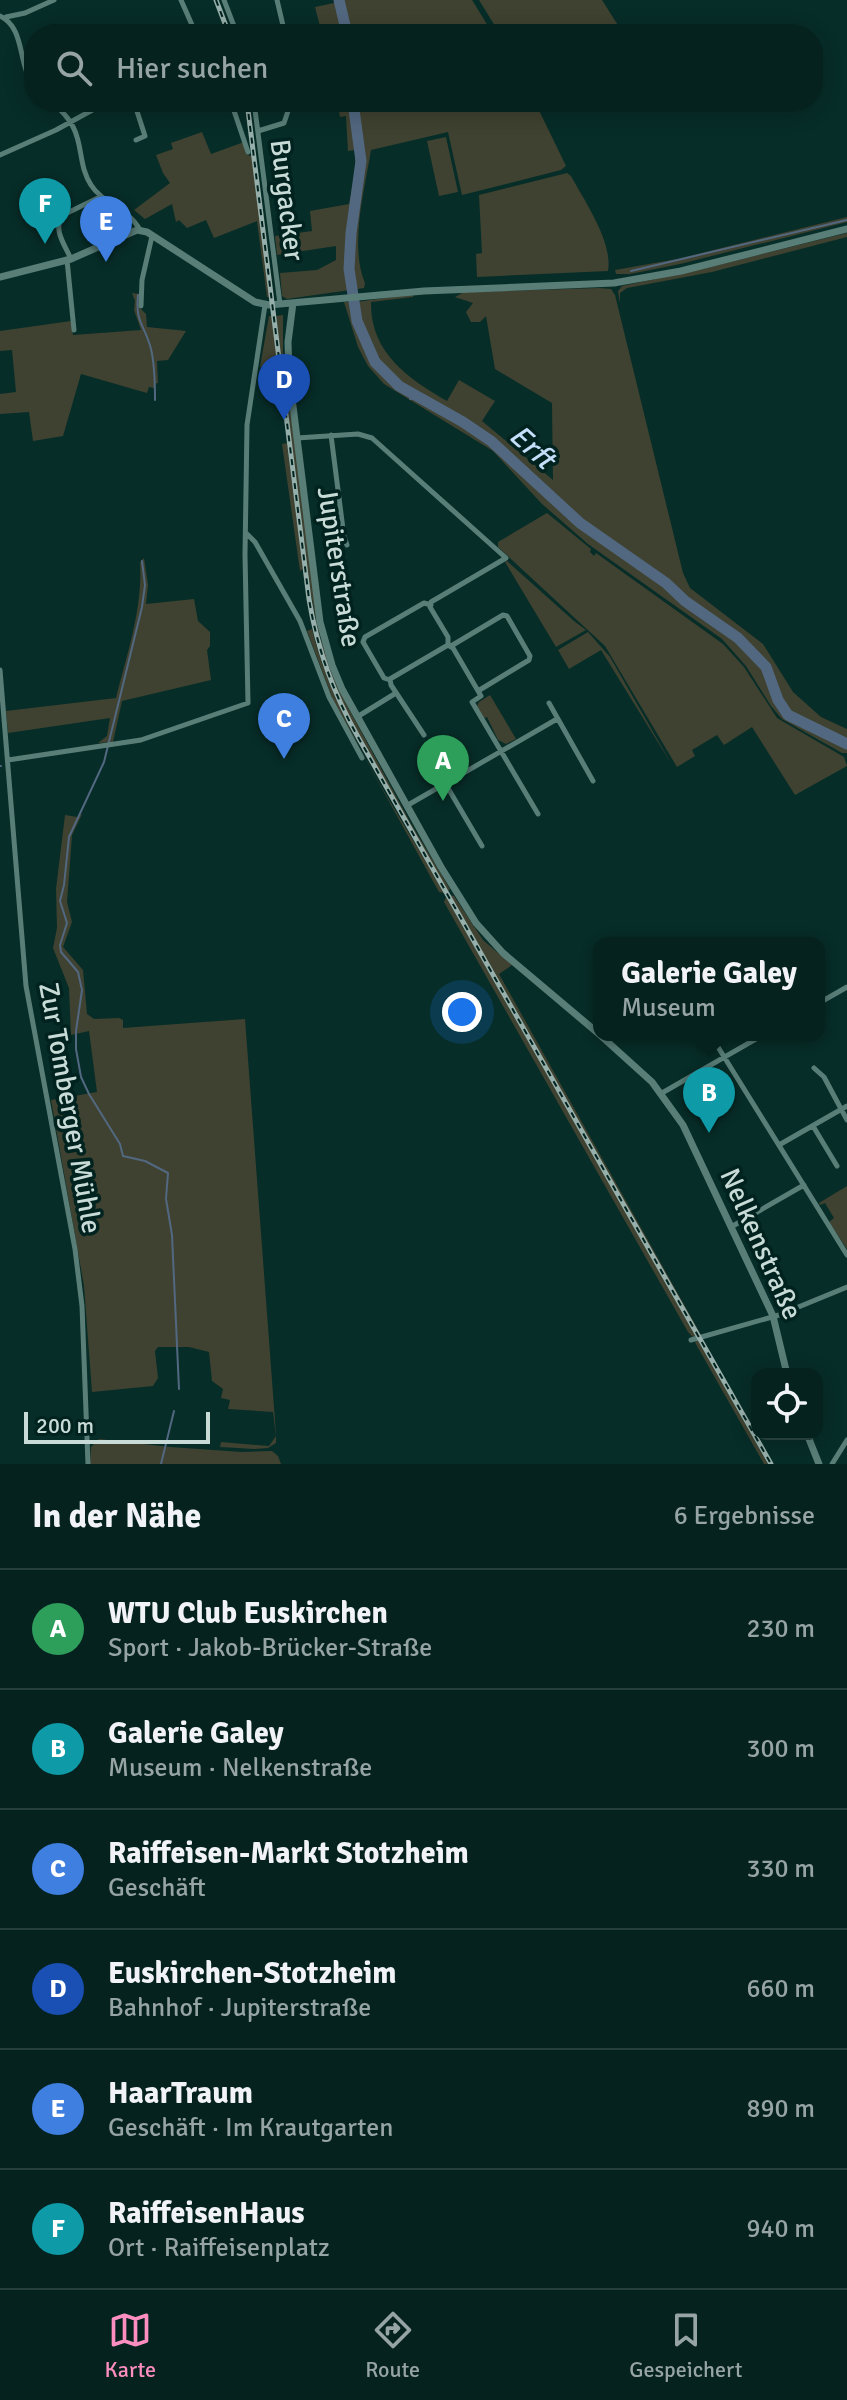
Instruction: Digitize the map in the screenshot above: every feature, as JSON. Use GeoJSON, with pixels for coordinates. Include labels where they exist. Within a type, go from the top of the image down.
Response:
{"type":"FeatureCollection","features":[{"type":"Feature","properties":{"kind":"street"},"geometry":{"type":"LineString","coordinates":[[24,67],[14,27],[2,17],[54,0]]}},
{"type":"Feature","properties":{"kind":"street"},"geometry":{"type":"LineString","coordinates":[[181,0],[192,24]]}},
{"type":"Feature","properties":{"kind":"street"},"geometry":{"type":"LineString","coordinates":[[224,0],[233,24]]}},
{"type":"Feature","properties":{"kind":"street"},"geometry":{"type":"LineString","coordinates":[[277,0],[283,24]]}},
{"type":"Feature","properties":{"kind":"street"},"geometry":{"type":"LineString","coordinates":[[61,112],[78,139],[86,177],[100,197],[131,216],[135,231]]}},
{"type":"Feature","properties":{"kind":"street"},"geometry":{"type":"LineString","coordinates":[[0,155],[88,112]]}},
{"type":"Feature","properties":{"kind":"street"},"geometry":{"type":"LineString","coordinates":[[136,140],[145,136],[138,112]]}},
{"type":"Feature","properties":{"kind":"street"},"geometry":{"type":"LineString","coordinates":[[234,112],[248,152]]}},
{"type":"Feature","properties":{"kind":"street","name":"Burgacker"},"geometry":{"type":"LineString","coordinates":[[255,112],[280,304]]}},
{"type":"Feature","properties":{"kind":"street"},"geometry":{"type":"LineString","coordinates":[[258,131],[284,123],[288,112]]}},
{"type":"Feature","properties":{"kind":"street"},"geometry":{"type":"LineString","coordinates":[[74,330],[69,260],[58,223],[63,215],[100,197]]}},
{"type":"Feature","properties":{"kind":"street"},"geometry":{"type":"LineString","coordinates":[[29,218],[58,223]]}},
{"type":"Feature","properties":{"kind":"street"},"geometry":{"type":"LineString","coordinates":[[0,277],[69,260],[135,231],[152,236],[250,299],[265,305],[424,291],[625,281],[681,271],[847,229]]}},
{"type":"Feature","properties":{"kind":"street"},"geometry":{"type":"LineString","coordinates":[[141,306],[142,280],[152,236]]}},
{"type":"Feature","properties":{"kind":"street","name":"Jupiterstraße"},"geometry":{"type":"LineString","coordinates":[[293,303],[288,351],[297,438],[322,630],[334,672],[356,717],[455,890],[490,939],[593,1028]]}},
{"type":"Feature","properties":{"kind":"street"},"geometry":{"type":"LineString","coordinates":[[8,760],[150,738],[248,703],[247,425],[265,305]]}},
{"type":"Feature","properties":{"kind":"street"},"geometry":{"type":"LineString","coordinates":[[297,438],[358,434],[372,438],[506,558],[431,605]]}},
{"type":"Feature","properties":{"kind":"street"},"geometry":{"type":"LineString","coordinates":[[331,435],[347,545]]}},
{"type":"Feature","properties":{"kind":"street"},"geometry":{"type":"LineString","coordinates":[[245,532],[255,542],[300,621],[329,697],[362,758]]}},
{"type":"Feature","properties":{"kind":"street"},"geometry":{"type":"LineString","coordinates":[[424,735],[363,642],[365,637],[424,603],[431,605],[450,646],[481,696],[472,702],[538,814]]}},
{"type":"Feature","properties":{"kind":"street"},"geometry":{"type":"LineString","coordinates":[[390,680],[393,675],[503,615],[507,616],[530,656],[529,660],[478,691]]}},
{"type":"Feature","properties":{"kind":"street","name":"Zur Tomberger Mühle"},"geometry":{"type":"LineString","coordinates":[[0,670],[26,986],[81,1296],[88,1464]]}},
{"type":"Feature","properties":{"kind":"street"},"geometry":{"type":"LineString","coordinates":[[356,717],[396,693]]}},
{"type":"Feature","properties":{"kind":"street"},"geometry":{"type":"LineString","coordinates":[[549,703],[593,781]]}},
{"type":"Feature","properties":{"kind":"street"},"geometry":{"type":"LineString","coordinates":[[408,805],[557,719]]}},
{"type":"Feature","properties":{"kind":"street"},"geometry":{"type":"LineString","coordinates":[[445,783],[482,846]]}},
{"type":"Feature","properties":{"kind":"street"},"geometry":{"type":"LineString","coordinates":[[825,1000],[847,987]]}},
{"type":"Feature","properties":{"kind":"street","name":"Jupiterstraße"},"geometry":{"type":"LineString","coordinates":[[608,1041],[662,1093]]}},
{"type":"Feature","properties":{"kind":"street"},"geometry":{"type":"LineString","coordinates":[[662,1093],[753,1041]]}},
{"type":"Feature","properties":{"kind":"street"},"geometry":{"type":"LineString","coordinates":[[718,1047],[847,1255]]}},
{"type":"Feature","properties":{"kind":"street"},"geometry":{"type":"LineString","coordinates":[[814,1068],[845,1108],[847,1120]]}},
{"type":"Feature","properties":{"kind":"street","name":"Nelkenstraße"},"geometry":{"type":"LineString","coordinates":[[662,1093],[688,1133],[773,1316],[786,1368]]}},
{"type":"Feature","properties":{"kind":"street"},"geometry":{"type":"LineString","coordinates":[[779,1145],[845,1108]]}},
{"type":"Feature","properties":{"kind":"street"},"geometry":{"type":"LineString","coordinates":[[813,1126],[837,1166]]}},
{"type":"Feature","properties":{"kind":"street"},"geometry":{"type":"LineString","coordinates":[[730,1227],[804,1185]]}},
{"type":"Feature","properties":{"kind":"street"},"geometry":{"type":"LineString","coordinates":[[691,1340],[773,1316],[847,1287]]}},
{"type":"Feature","properties":{"kind":"street"},"geometry":{"type":"LineString","coordinates":[[809,1440],[819,1464]]}},
{"type":"Feature","properties":{"kind":"street"},"geometry":{"type":"LineString","coordinates":[[832,1464],[847,1440]]}},
{"type":"Feature","properties":{"kind":"green space"},"geometry":{"type":"Polygon","coordinates":[[[334,0],[472,0],[487,24],[319,24],[315,7],[334,3],[334,0]]]}},
{"type":"Feature","properties":{"kind":"green space"},"geometry":{"type":"Polygon","coordinates":[[[479,0],[602,0],[617,24],[494,24],[479,0]]]}},
{"type":"Feature","properties":{"kind":"green space"},"geometry":{"type":"Polygon","coordinates":[[[339,112],[540,112],[566,166],[561,170],[462,195],[448,132],[371,150],[358,235],[364,288],[287,299],[282,296],[280,273],[317,270],[336,260],[336,246],[277,255],[275,236],[312,231],[310,211],[349,204],[355,174],[355,150],[348,151],[346,116],[340,117],[339,112]]]}},
{"type":"Feature","properties":{"kind":"green space"},"geometry":{"type":"Polygon","coordinates":[[[202,132],[211,154],[244,142],[249,156],[252,155],[270,297],[267,297],[257,221],[214,238],[206,220],[187,228],[179,220],[176,222],[172,204],[145,219],[134,210],[170,183],[156,155],[173,149],[171,143],[202,132]]]}},
{"type":"Feature","properties":{"kind":"green space"},"geometry":{"type":"Polygon","coordinates":[[[446,137],[458,192],[439,196],[427,141],[446,137]]]}},
{"type":"Feature","properties":{"kind":"green space"},"geometry":{"type":"Polygon","coordinates":[[[567,173],[597,222],[606,248],[608,271],[477,277],[476,254],[482,253],[479,195],[567,173]]]}},
{"type":"Feature","properties":{"kind":"green space"},"geometry":{"type":"Polygon","coordinates":[[[847,217],[847,222],[680,264],[630,274],[616,274],[615,270],[677,259],[847,217]]]}},
{"type":"Feature","properties":{"kind":"green space"},"geometry":{"type":"Polygon","coordinates":[[[847,233],[847,237],[712,272],[627,288],[620,293],[620,303],[618,291],[622,286],[847,233]]]}},
{"type":"Feature","properties":{"kind":"green space"},"geometry":{"type":"Polygon","coordinates":[[[611,289],[615,295],[683,573],[690,588],[763,644],[793,692],[821,717],[847,729],[847,753],[782,719],[746,666],[722,639],[588,544],[542,504],[493,451],[384,384],[368,366],[358,347],[344,302],[351,302],[356,326],[363,333],[356,302],[413,294],[413,297],[371,302],[372,320],[384,349],[405,373],[447,401],[459,380],[495,401],[482,421],[553,480],[552,403],[495,369],[486,316],[480,322],[471,322],[466,312],[473,303],[455,297],[464,292],[611,289]]]}},
{"type":"Feature","properties":{"kind":"green space"},"geometry":{"type":"Polygon","coordinates":[[[132,293],[140,294],[140,308],[146,314],[147,327],[186,331],[168,360],[157,361],[158,383],[154,384],[154,388],[149,387],[147,393],[81,374],[63,436],[33,441],[29,412],[0,414],[0,394],[16,392],[12,350],[0,351],[0,331],[71,321],[73,335],[141,330],[132,293]]]}},
{"type":"Feature","properties":{"kind":"green space"},"geometry":{"type":"Polygon","coordinates":[[[283,315],[283,350],[320,638],[344,700],[450,889],[448,891],[347,714],[322,650],[311,594],[276,316],[283,315]]]}},
{"type":"Feature","properties":{"kind":"green space"},"geometry":{"type":"Polygon","coordinates":[[[269,316],[272,316],[279,376],[272,373],[269,361],[267,368],[260,367],[269,316]]]}},
{"type":"Feature","properties":{"kind":"green space"},"geometry":{"type":"Polygon","coordinates":[[[287,443],[303,569],[300,571],[282,444],[287,443]]]}},
{"type":"Feature","properties":{"kind":"green space"},"geometry":{"type":"Polygon","coordinates":[[[547,513],[591,549],[594,556],[596,553],[723,644],[744,667],[777,718],[844,757],[847,766],[795,795],[752,727],[724,745],[717,735],[692,750],[695,756],[677,767],[605,646],[498,547],[498,542],[547,513]]]}},
{"type":"Feature","properties":{"kind":"green space"},"geometry":{"type":"Polygon","coordinates":[[[144,558],[148,585],[146,604],[194,599],[198,621],[210,632],[207,650],[211,680],[122,701],[113,742],[98,743],[107,736],[110,718],[8,733],[6,711],[116,698],[133,631],[139,596],[140,562],[144,558]]]}},
{"type":"Feature","properties":{"kind":"green space"},"geometry":{"type":"Polygon","coordinates":[[[507,561],[574,621],[586,630],[556,647],[507,561]]]}},
{"type":"Feature","properties":{"kind":"green space"},"geometry":{"type":"Polygon","coordinates":[[[312,629],[335,698],[351,731],[444,893],[439,892],[333,700],[307,631],[312,629]]]}},
{"type":"Feature","properties":{"kind":"green space"},"geometry":{"type":"Polygon","coordinates":[[[588,632],[610,657],[672,765],[601,650],[569,669],[558,650],[588,632]]]}},
{"type":"Feature","properties":{"kind":"green space"},"geometry":{"type":"Polygon","coordinates":[[[490,695],[516,739],[506,744],[498,740],[487,717],[484,718],[477,706],[490,695]]]}},
{"type":"Feature","properties":{"kind":"green space"},"geometry":{"type":"Polygon","coordinates":[[[82,814],[72,835],[67,902],[72,922],[63,947],[83,970],[87,1014],[94,1019],[119,1018],[123,1020],[123,1028],[245,1019],[276,1436],[273,1412],[228,1409],[230,1400],[221,1398],[223,1389],[212,1381],[209,1352],[189,1347],[158,1347],[155,1351],[158,1378],[153,1386],[92,1392],[84,1286],[51,1100],[97,1092],[89,1031],[71,1035],[69,988],[53,948],[65,815],[77,817],[82,814]]]}},
{"type":"Feature","properties":{"kind":"green space"},"geometry":{"type":"Polygon","coordinates":[[[450,895],[454,896],[483,940],[512,965],[499,974],[701,1335],[699,1335],[450,895]]]}},
{"type":"Feature","properties":{"kind":"green space"},"geometry":{"type":"Polygon","coordinates":[[[446,897],[696,1336],[688,1332],[444,902],[446,897]]]}},
{"type":"Feature","properties":{"kind":"green space"},"geometry":{"type":"Polygon","coordinates":[[[847,1186],[847,1249],[829,1222],[834,1218],[825,1203],[819,1203],[847,1186]]]}},
{"type":"Feature","properties":{"kind":"green space"},"geometry":{"type":"Polygon","coordinates":[[[698,1340],[751,1434],[751,1440],[754,1440],[768,1464],[764,1464],[695,1342],[698,1340]]]}},
{"type":"Feature","properties":{"kind":"green space"},"geometry":{"type":"Polygon","coordinates":[[[276,1436],[276,1443],[268,1448],[220,1447],[221,1442],[269,1446],[276,1436]]]}},
{"type":"Feature","properties":{"kind":"green space"},"geometry":{"type":"Polygon","coordinates":[[[99,1439],[242,1452],[272,1451],[281,1464],[90,1464],[91,1447],[99,1439]]]}},
{"type":"Feature","properties":{"kind":"waterway","name":"Erft"},"geometry":{"type":"LineString","coordinates":[[339,0],[345,24]]}},
{"type":"Feature","properties":{"kind":"waterway","name":"Erft"},"geometry":{"type":"LineString","coordinates":[[354,112],[361,161],[349,269],[357,321],[375,362],[399,386],[491,441],[580,523],[738,638],[766,667],[778,700],[788,715],[847,744]]}},
{"type":"Feature","properties":{"kind":"waterway"},"geometry":{"type":"LineString","coordinates":[[631,271],[847,220]]}},
{"type":"Feature","properties":{"kind":"waterway"},"geometry":{"type":"LineString","coordinates":[[138,295],[139,318],[152,355],[155,400]]}},
{"type":"Feature","properties":{"kind":"waterway","name":"Erft"},"geometry":{"type":"LineString","coordinates":[[410,399],[417,397]]}},
{"type":"Feature","properties":{"kind":"waterway"},"geometry":{"type":"LineString","coordinates":[[142,561],[145,585],[142,607],[104,762],[69,837],[60,901],[67,923],[60,945],[61,952],[78,972],[82,990],[76,1049],[81,1077],[89,1094],[120,1144],[123,1156],[145,1161],[168,1173],[166,1199],[172,1235],[179,1389]]}},
{"type":"Feature","properties":{"kind":"waterway"},"geometry":{"type":"LineString","coordinates":[[161,1464],[174,1411]]}},
{"type":"Feature","properties":{"kind":"railway"},"geometry":{"type":"LineString","coordinates":[[216,0],[225,24]]}},
{"type":"Feature","properties":{"kind":"railway"},"geometry":{"type":"LineString","coordinates":[[248,112],[309,599],[321,653],[334,687],[358,737],[771,1464]]}},
{"type":"Feature","properties":{"kind":"place","name":"RaiffeisenHaus"},"geometry":{"type":"Point","coordinates":[45,244]}},
{"type":"Feature","properties":{"kind":"place","name":"HaarTraum"},"geometry":{"type":"Point","coordinates":[106,262]}},
{"type":"Feature","properties":{"kind":"place","name":"Euskirchen-Stotzheim"},"geometry":{"type":"Point","coordinates":[284,420]}},
{"type":"Feature","properties":{"kind":"place","name":"Raiffeisen-Markt Stotzheim"},"geometry":{"type":"Point","coordinates":[284,759]}},
{"type":"Feature","properties":{"kind":"place","name":"WTU Club Euskirchen"},"geometry":{"type":"Point","coordinates":[443,801]}},
{"type":"Feature","properties":{"kind":"place","name":"Galerie Galey"},"geometry":{"type":"Point","coordinates":[709,1133]}}]}
